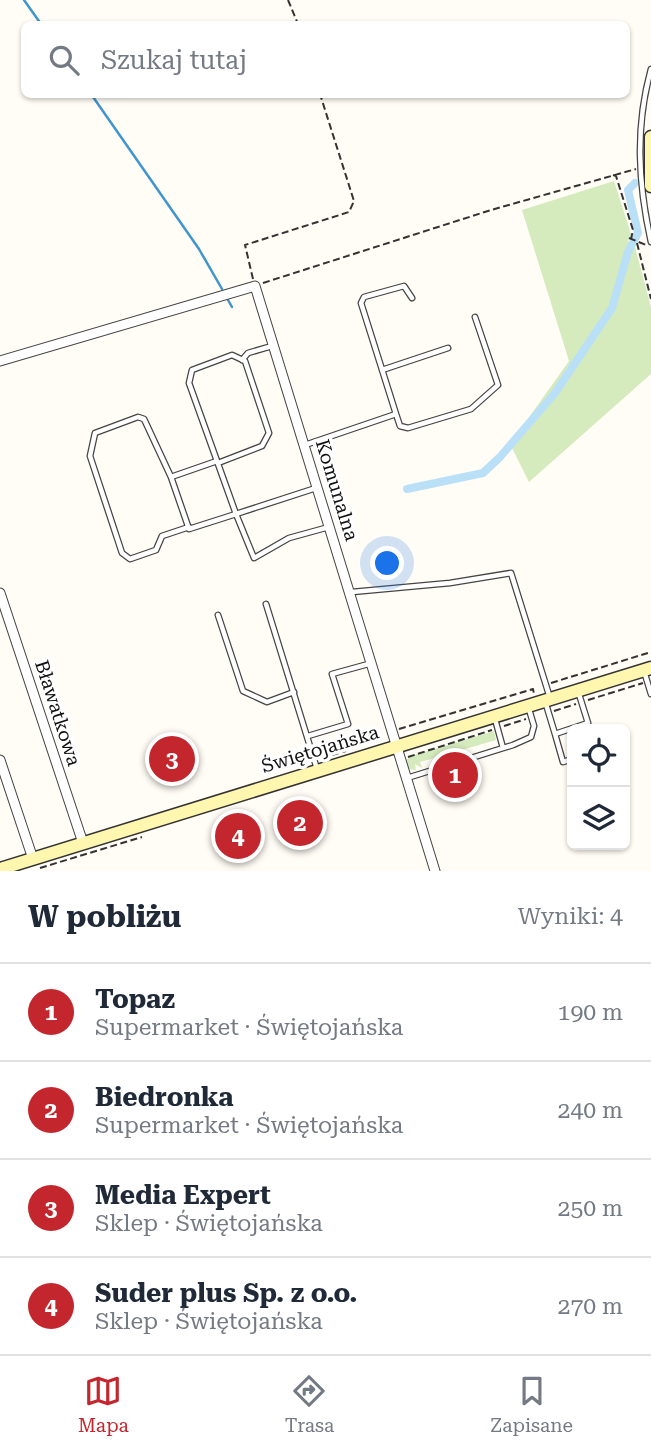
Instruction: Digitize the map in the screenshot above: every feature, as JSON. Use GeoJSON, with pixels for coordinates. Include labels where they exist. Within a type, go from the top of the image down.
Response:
{"type":"FeatureCollection","features":[{"type":"Feature","properties":{"kind":"street"},"geometry":{"type":"LineString","coordinates":[[651,137],[651,186]]}},
{"type":"Feature","properties":{"kind":"street","name":"Komunalna"},"geometry":{"type":"LineString","coordinates":[[255,286],[329,527],[352,592],[435,871]]}},
{"type":"Feature","properties":{"kind":"street"},"geometry":{"type":"LineString","coordinates":[[0,361],[255,286]]}},
{"type":"Feature","properties":{"kind":"street","name":"Bławatkowa"},"geometry":{"type":"LineString","coordinates":[[0,593],[83,843]]}},
{"type":"Feature","properties":{"kind":"street","name":"Świętojańska"},"geometry":{"type":"LineString","coordinates":[[0,869],[317,769],[398,745],[496,722],[647,673]]}},
{"type":"Feature","properties":{"kind":"street"},"geometry":{"type":"LineString","coordinates":[[0,760],[33,859]]}},
{"type":"Feature","properties":{"kind":"lane"},"geometry":{"type":"LineString","coordinates":[[651,69],[640,119],[642,203],[651,243]]}},
{"type":"Feature","properties":{"kind":"lane"},"geometry":{"type":"LineString","coordinates":[[412,298],[404,286],[364,297],[361,303],[400,426],[408,428],[471,409],[498,385],[475,317]]}},
{"type":"Feature","properties":{"kind":"lane"},"geometry":{"type":"LineString","coordinates":[[242,360],[248,353],[274,346]]}},
{"type":"Feature","properties":{"kind":"lane"},"geometry":{"type":"LineString","coordinates":[[382,370],[448,348]]}},
{"type":"Feature","properties":{"kind":"lane"},"geometry":{"type":"LineString","coordinates":[[171,477],[217,462],[262,446],[270,433],[245,361],[232,355],[192,370],[190,383],[217,462],[236,514],[254,558],[289,538],[329,527]]}},
{"type":"Feature","properties":{"kind":"lane"},"geometry":{"type":"LineString","coordinates":[[304,445],[396,414]]}},
{"type":"Feature","properties":{"kind":"lane"},"geometry":{"type":"LineString","coordinates":[[188,527],[171,477],[144,419],[138,417],[95,433],[90,456],[122,553],[130,559],[156,550],[162,536],[317,488]]}},
{"type":"Feature","properties":{"kind":"lane"},"geometry":{"type":"LineString","coordinates":[[352,592],[450,583],[511,573],[547,684],[531,737],[407,778]]}},
{"type":"Feature","properties":{"kind":"lane"},"geometry":{"type":"LineString","coordinates":[[266,604],[317,769]]}},
{"type":"Feature","properties":{"kind":"lane"},"geometry":{"type":"LineString","coordinates":[[218,615],[243,691],[267,702],[294,692]]}},
{"type":"Feature","properties":{"kind":"lane"},"geometry":{"type":"LineString","coordinates":[[308,736],[348,724],[332,674],[373,663]]}},
{"type":"Feature","properties":{"kind":"lane"},"geometry":{"type":"LineString","coordinates":[[647,673],[651,694]]}},
{"type":"Feature","properties":{"kind":"lane"},"geometry":{"type":"LineString","coordinates":[[555,734],[588,723],[580,696]]}},
{"type":"Feature","properties":{"kind":"lane"},"geometry":{"type":"LineString","coordinates":[[540,706],[555,734],[563,762],[567,761]]}},
{"type":"Feature","properties":{"kind":"lane"},"geometry":{"type":"LineString","coordinates":[[496,722],[503,748]]}},
{"type":"Feature","properties":{"kind":"path"},"geometry":{"type":"LineString","coordinates":[[288,0],[297,21]]}},
{"type":"Feature","properties":{"kind":"path"},"geometry":{"type":"LineString","coordinates":[[321,98],[354,201],[349,212],[244,245],[255,286],[611,174],[640,168]]}},
{"type":"Feature","properties":{"kind":"path"},"geometry":{"type":"LineString","coordinates":[[611,174],[616,176],[633,230],[630,238],[637,243],[651,243]]}},
{"type":"Feature","properties":{"kind":"path"},"geometry":{"type":"LineString","coordinates":[[637,243],[651,299]]}},
{"type":"Feature","properties":{"kind":"path"},"geometry":{"type":"LineString","coordinates":[[397,730],[651,652]]}},
{"type":"Feature","properties":{"kind":"path"},"geometry":{"type":"LineString","coordinates":[[406,758],[540,706],[580,696],[647,673]]}},
{"type":"Feature","properties":{"kind":"path"},"geometry":{"type":"LineString","coordinates":[[533,689],[540,706]]}},
{"type":"Feature","properties":{"kind":"green space"},"geometry":{"type":"Polygon","coordinates":[[[614,181],[631,234],[628,241],[635,247],[651,307],[651,374],[529,482],[510,444],[569,361],[522,210],[614,181]]]}},
{"type":"Feature","properties":{"kind":"green space"},"geometry":{"type":"Polygon","coordinates":[[[494,731],[496,740],[420,762],[422,768],[415,764],[416,770],[409,769],[406,760],[411,756],[494,731]]]}},
{"type":"Feature","properties":{"kind":"waterway"},"geometry":{"type":"LineString","coordinates":[[24,0],[39,21]]}},
{"type":"Feature","properties":{"kind":"waterway"},"geometry":{"type":"LineString","coordinates":[[94,98],[199,249],[222,289]]}},
{"type":"Feature","properties":{"kind":"waterway"},"geometry":{"type":"LineString","coordinates":[[407,489],[483,473],[555,393],[612,308],[628,252],[638,233],[628,190],[635,183]]}},
{"type":"Feature","properties":{"kind":"waterway"},"geometry":{"type":"LineString","coordinates":[[228,300],[232,307]]}},
{"type":"Feature","properties":{"kind":"place","name":"Media Expert"},"geometry":{"type":"Point","coordinates":[172,759]}},
{"type":"Feature","properties":{"kind":"place","name":"Topaz"},"geometry":{"type":"Point","coordinates":[455,775]}},
{"type":"Feature","properties":{"kind":"place","name":"Biedronka"},"geometry":{"type":"Point","coordinates":[300,823]}},
{"type":"Feature","properties":{"kind":"place","name":"Suder plus Sp. z o.o."},"geometry":{"type":"Point","coordinates":[238,836]}}]}
